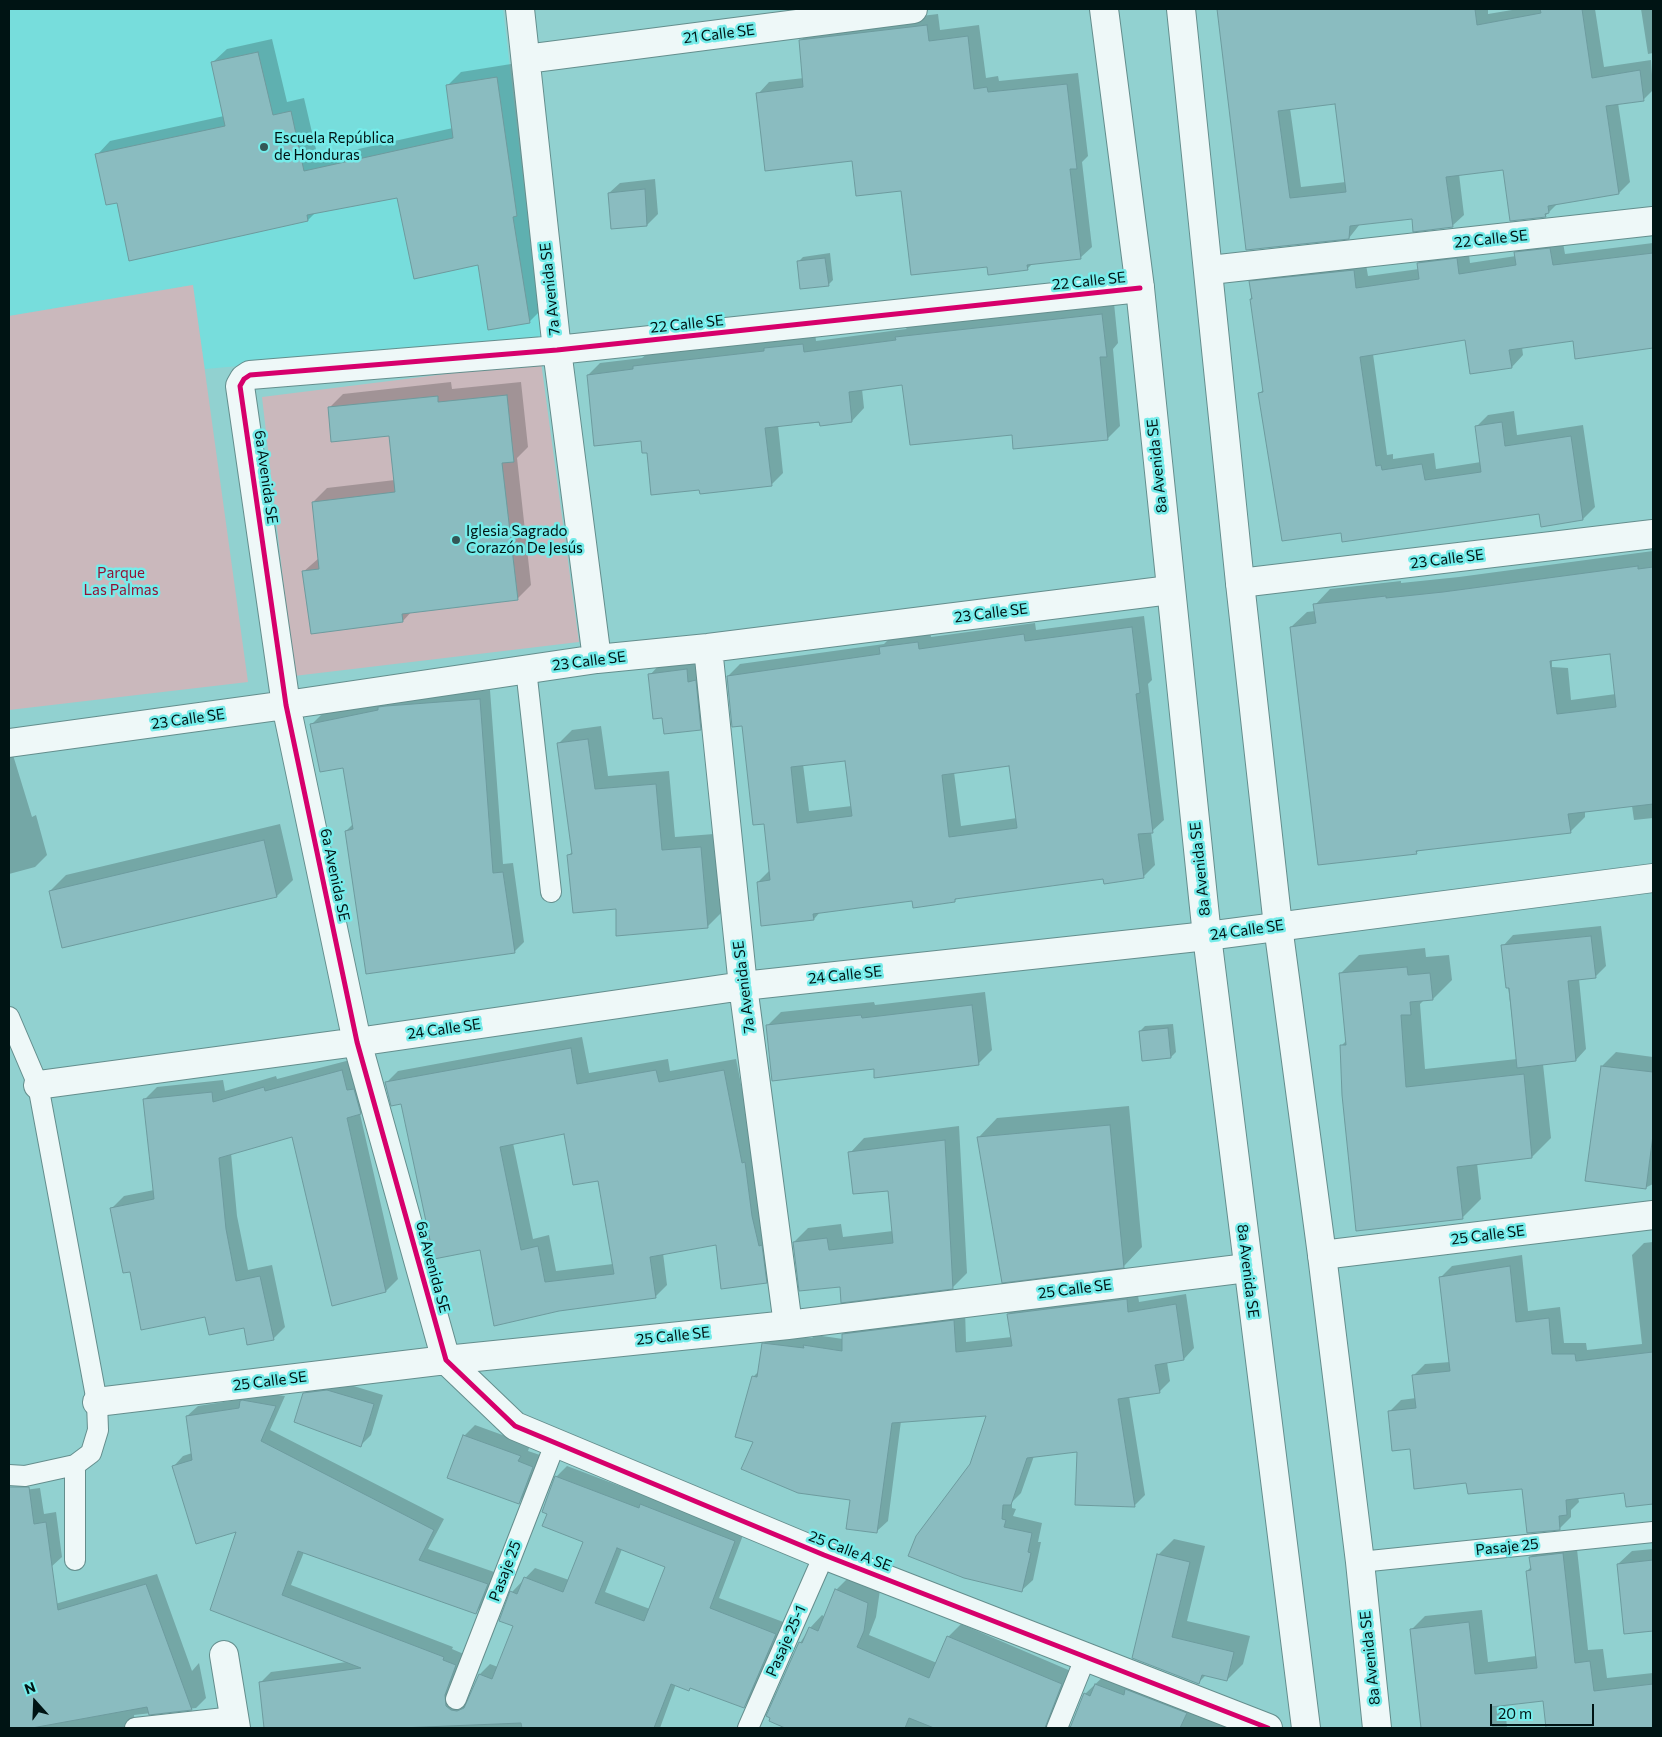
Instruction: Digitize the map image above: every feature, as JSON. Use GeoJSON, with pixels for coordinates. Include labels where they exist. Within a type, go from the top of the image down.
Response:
{"type":"FeatureCollection","features":[{"type":"Feature","properties":{"kind":"street","name":"7a Avenida SE"},"geometry":{"type":"LineString","coordinates":[[520,9],[557,350],[597,659]]}},
{"type":"Feature","properties":{"kind":"street","name":"21 Calle SE"},"geometry":{"type":"LineString","coordinates":[[526,59],[914,9]]}},
{"type":"Feature","properties":{"kind":"street","name":"8a Avenida SE"},"geometry":{"type":"LineString","coordinates":[[1104,9],[1140,288],[1207,936],[1306,1728]]}},
{"type":"Feature","properties":{"kind":"street","name":"8a Avenida SE"},"geometry":{"type":"LineString","coordinates":[[1181,9],[1210,270],[1240,583],[1278,926],[1322,1255],[1360,1562],[1377,1728]]}},
{"type":"Feature","properties":{"kind":"street","name":"22 Calle SE"},"geometry":{"type":"LineString","coordinates":[[1210,270],[1653,221]]}},
{"type":"Feature","properties":{"kind":"street","name":"22 Calle SE"},"geometry":{"type":"LineString","coordinates":[[240,386],[244,379],[250,376],[557,350],[1140,288]]}},
{"type":"Feature","properties":{"kind":"street","name":"6a Avenida SE"},"geometry":{"type":"LineString","coordinates":[[240,386],[286,705],[357,1042],[446,1360]]}},
{"type":"Feature","properties":{"kind":"street","name":"23 Calle SE"},"geometry":{"type":"LineString","coordinates":[[1240,583],[1653,534]]}},
{"type":"Feature","properties":{"kind":"street","name":"23 Calle SE"},"geometry":{"type":"LineString","coordinates":[[9,744],[286,705],[526,668],[708,648],[1170,590]]}},
{"type":"Feature","properties":{"kind":"street","name":"7a Avenida SE"},"geometry":{"type":"LineString","coordinates":[[708,648],[743,986],[788,1325]]}},
{"type":"Feature","properties":{"kind":"street","name":"24 Calle SE"},"geometry":{"type":"LineString","coordinates":[[38,1085],[357,1042],[743,986],[1207,936],[1653,878]]}},
{"type":"Feature","properties":{"kind":"street","name":"25 Calle SE"},"geometry":{"type":"LineString","coordinates":[[1322,1255],[1653,1215]]}},
{"type":"Feature","properties":{"kind":"street","name":"25 Calle SE"},"geometry":{"type":"LineString","coordinates":[[97,1402],[446,1360],[788,1325],[1247,1268]]}},
{"type":"Feature","properties":{"kind":"street","name":"25 Calle A SE"},"geometry":{"type":"LineString","coordinates":[[446,1360],[515,1426],[555,1444],[824,1554],[1268,1728]]}},
{"type":"Feature","properties":{"kind":"street"},"geometry":{"type":"LineString","coordinates":[[224,1655],[235,1722]]}},
{"type":"Feature","properties":{"kind":"lane"},"geometry":{"type":"LineString","coordinates":[[526,668],[551,892]]}},
{"type":"Feature","properties":{"kind":"lane"},"geometry":{"type":"LineString","coordinates":[[9,1017],[38,1085],[97,1402],[98,1430],[91,1453],[76,1465],[25,1476],[9,1476]]}},
{"type":"Feature","properties":{"kind":"lane","name":"Pasaje 25"},"geometry":{"type":"LineString","coordinates":[[456,1699],[555,1444]]}},
{"type":"Feature","properties":{"kind":"lane"},"geometry":{"type":"LineString","coordinates":[[74,1560],[76,1465]]}},
{"type":"Feature","properties":{"kind":"lane","name":"Pasaje 25"},"geometry":{"type":"LineString","coordinates":[[1360,1562],[1653,1532]]}},
{"type":"Feature","properties":{"kind":"lane","name":"Pasaje 25-1"},"geometry":{"type":"LineString","coordinates":[[748,1728],[824,1554]]}},
{"type":"Feature","properties":{"kind":"lane"},"geometry":{"type":"LineString","coordinates":[[1057,1728],[1086,1656]]}},
{"type":"Feature","properties":{"kind":"lane"},"geometry":{"type":"LineString","coordinates":[[136,1728],[235,1722]]}},
{"type":"Feature","properties":{"kind":"shaded area","name":"Escuela República de Honduras"},"geometry":{"type":"Polygon","coordinates":[[[9,9],[503,9],[542,339],[205,369],[192,285],[9,316],[9,9]]]}},
{"type":"Feature","properties":{"kind":"green space","name":"Parque Las Palmas"},"geometry":{"type":"Polygon","coordinates":[[[193,285],[248,682],[9,710],[9,316],[193,285]]]}},
{"type":"Feature","properties":{"kind":"green space"},"geometry":{"type":"Polygon","coordinates":[[[541,362],[579,642],[294,676],[262,397],[541,362]],[[502,467],[410,613],[518,600],[502,467]]]}},
{"type":"Feature","properties":{"kind":"building"},"geometry":{"type":"Polygon","coordinates":[[[1217,9],[1475,9],[1477,25],[1541,13],[1540,9],[1582,9],[1592,78],[1640,70],[1644,101],[1606,106],[1619,194],[1548,206],[1549,213],[1545,214],[1546,217],[1510,221],[1503,170],[1446,177],[1453,227],[1413,232],[1412,219],[1350,226],[1349,239],[1246,250],[1217,9]],[[1335,104],[1278,111],[1290,198],[1346,192],[1335,104]]]}},
{"type":"Feature","properties":{"kind":"building"},"geometry":{"type":"Polygon","coordinates":[[[927,25],[929,41],[968,36],[974,89],[987,87],[988,92],[1067,84],[1077,169],[1070,169],[1081,259],[1027,265],[1028,270],[988,275],[987,267],[911,275],[901,191],[856,196],[852,161],[765,171],[756,93],[803,87],[799,40],[927,25]]]}},
{"type":"Feature","properties":{"kind":"building"},"geometry":{"type":"Polygon","coordinates":[[[258,52],[273,115],[291,111],[304,171],[453,138],[446,85],[497,77],[517,216],[513,217],[530,323],[488,330],[478,265],[414,279],[397,198],[307,215],[308,221],[129,261],[117,203],[106,205],[95,154],[225,126],[211,62],[258,52]]]}},
{"type":"Feature","properties":{"kind":"building"},"geometry":{"type":"Polygon","coordinates":[[[645,189],[647,226],[611,229],[608,193],[645,189]]]}},
{"type":"Feature","properties":{"kind":"building"},"geometry":{"type":"Polygon","coordinates":[[[1550,248],[1553,265],[1653,253],[1653,348],[1575,359],[1573,341],[1509,350],[1512,368],[1470,374],[1465,340],[1360,357],[1376,466],[1381,465],[1382,470],[1422,464],[1425,480],[1481,472],[1475,426],[1502,422],[1505,446],[1571,436],[1583,520],[1541,527],[1539,514],[1342,542],[1341,533],[1282,541],[1258,393],[1263,392],[1249,281],[1354,270],[1356,288],[1419,279],[1417,263],[1457,258],[1459,274],[1516,265],[1514,252],[1550,248]]]}},
{"type":"Feature","properties":{"kind":"building"},"geometry":{"type":"Polygon","coordinates":[[[825,258],[829,286],[800,289],[797,261],[825,258]]]}},
{"type":"Feature","properties":{"kind":"building"},"geometry":{"type":"Polygon","coordinates":[[[1102,314],[1107,357],[1100,357],[1108,440],[1013,449],[1012,435],[910,445],[902,385],[849,392],[852,422],[820,426],[819,422],[765,428],[772,486],[700,494],[699,490],[651,495],[647,453],[642,453],[641,441],[594,446],[587,375],[633,369],[633,366],[764,351],[764,348],[803,344],[804,352],[896,340],[895,337],[1102,314]]]}},
{"type":"Feature","properties":{"kind":"building"},"geometry":{"type":"Polygon","coordinates":[[[507,395],[514,462],[502,463],[518,600],[402,614],[403,622],[311,634],[302,571],[319,569],[312,502],[395,492],[389,436],[331,442],[328,407],[438,396],[438,402],[507,395]]]}},
{"type":"Feature","properties":{"kind":"building"},"geometry":{"type":"Polygon","coordinates":[[[1638,566],[1638,569],[1653,567],[1653,804],[1568,814],[1571,833],[1416,851],[1417,854],[1318,865],[1290,627],[1316,623],[1313,604],[1443,592],[1638,566]],[[1610,654],[1550,661],[1557,714],[1616,707],[1610,654]]]}},
{"type":"Feature","properties":{"kind":"building"},"geometry":{"type":"Polygon","coordinates":[[[1132,627],[1140,693],[1136,694],[1153,833],[1138,834],[1144,878],[1104,884],[1103,879],[955,899],[955,902],[913,908],[912,901],[813,914],[814,920],[761,926],[757,882],[770,880],[764,824],[753,825],[742,726],[732,727],[727,676],[880,654],[879,647],[918,642],[919,649],[1024,634],[1025,641],[1132,627]],[[845,761],[791,767],[797,823],[852,816],[845,761]],[[1009,766],[942,775],[949,837],[1017,828],[1009,766]]]}},
{"type":"Feature","properties":{"kind":"building"},"geometry":{"type":"Polygon","coordinates":[[[687,669],[688,682],[696,680],[701,730],[664,734],[662,718],[653,719],[648,674],[687,669]]]}},
{"type":"Feature","properties":{"kind":"building"},"geometry":{"type":"Polygon","coordinates":[[[480,699],[493,873],[503,872],[515,953],[366,974],[345,831],[353,829],[343,768],[320,772],[310,724],[378,710],[378,707],[480,699]]]}},
{"type":"Feature","properties":{"kind":"building"},"geometry":{"type":"Polygon","coordinates":[[[588,739],[595,789],[656,784],[662,850],[701,847],[708,928],[616,936],[616,909],[573,913],[567,855],[572,854],[557,743],[588,739]]]}},
{"type":"Feature","properties":{"kind":"building"},"geometry":{"type":"Polygon","coordinates":[[[264,840],[277,897],[62,948],[49,891],[264,840]]]}},
{"type":"Feature","properties":{"kind":"building"},"geometry":{"type":"Polygon","coordinates":[[[1591,936],[1596,978],[1568,981],[1576,1061],[1517,1068],[1509,988],[1506,988],[1501,945],[1591,936]]]}},
{"type":"Feature","properties":{"kind":"building"},"geometry":{"type":"Polygon","coordinates":[[[1407,967],[1408,975],[1430,973],[1433,1000],[1410,1002],[1411,1015],[1401,1015],[1406,1087],[1524,1074],[1532,1158],[1457,1167],[1463,1219],[1356,1231],[1342,1095],[1340,1045],[1346,1045],[1339,973],[1407,967]]]}},
{"type":"Feature","properties":{"kind":"building"},"geometry":{"type":"Polygon","coordinates":[[[972,1005],[979,1065],[874,1078],[874,1069],[772,1081],[766,1025],[861,1015],[862,1018],[972,1005]]]}},
{"type":"Feature","properties":{"kind":"building"},"geometry":{"type":"Polygon","coordinates":[[[1168,1028],[1171,1058],[1142,1061],[1139,1031],[1168,1028]]]}},
{"type":"Feature","properties":{"kind":"building"},"geometry":{"type":"Polygon","coordinates":[[[571,1048],[577,1084],[656,1070],[659,1082],[724,1070],[742,1163],[745,1162],[752,1216],[759,1246],[762,1245],[767,1283],[721,1289],[716,1245],[650,1257],[656,1298],[559,1311],[494,1326],[480,1250],[434,1259],[401,1104],[391,1106],[385,1082],[571,1048]],[[564,1134],[500,1147],[521,1250],[538,1246],[545,1282],[614,1274],[598,1181],[573,1185],[564,1134]]]}},
{"type":"Feature","properties":{"kind":"building"},"geometry":{"type":"Polygon","coordinates":[[[1601,1066],[1653,1072],[1653,1135],[1646,1189],[1585,1181],[1601,1066]]]}},
{"type":"Feature","properties":{"kind":"building"},"geometry":{"type":"Polygon","coordinates":[[[342,1070],[347,1090],[354,1089],[361,1114],[347,1118],[386,1292],[332,1306],[292,1137],[219,1158],[226,1229],[236,1281],[260,1276],[274,1340],[247,1345],[244,1328],[209,1335],[205,1317],[141,1330],[130,1272],[123,1273],[110,1208],[154,1199],[143,1099],[212,1092],[213,1102],[264,1087],[265,1091],[342,1070]]]}},
{"type":"Feature","properties":{"kind":"building"},"geometry":{"type":"Polygon","coordinates":[[[1110,1125],[1124,1268],[1002,1283],[977,1137],[1110,1125]]]}},
{"type":"Feature","properties":{"kind":"building"},"geometry":{"type":"Polygon","coordinates":[[[945,1140],[953,1289],[841,1303],[840,1287],[799,1291],[793,1242],[827,1238],[829,1250],[893,1243],[888,1191],[853,1194],[848,1152],[945,1140]]]}},
{"type":"Feature","properties":{"kind":"building"},"geometry":{"type":"Polygon","coordinates":[[[1510,1266],[1516,1322],[1549,1318],[1552,1354],[1575,1354],[1576,1361],[1653,1352],[1653,1504],[1626,1507],[1624,1493],[1566,1500],[1567,1515],[1559,1516],[1560,1530],[1527,1533],[1522,1489],[1468,1494],[1466,1483],[1414,1489],[1410,1449],[1392,1451],[1388,1411],[1416,1408],[1412,1375],[1450,1371],[1439,1277],[1510,1266]]]}},
{"type":"Feature","properties":{"kind":"building"},"geometry":{"type":"Polygon","coordinates":[[[1127,1299],[1128,1312],[1176,1304],[1184,1360],[1155,1365],[1160,1393],[1118,1399],[1135,1507],[1075,1505],[1077,1452],[1027,1458],[1011,1505],[1003,1505],[1002,1519],[1006,1520],[1004,1527],[1032,1533],[1028,1552],[1031,1553],[1022,1592],[964,1578],[908,1556],[916,1536],[970,1464],[986,1416],[892,1423],[877,1533],[846,1529],[850,1500],[798,1493],[741,1469],[753,1442],[735,1437],[752,1376],[757,1377],[762,1343],[804,1348],[803,1345],[842,1351],[842,1334],[954,1320],[956,1352],[1012,1346],[1007,1314],[1127,1299]]]}},
{"type":"Feature","properties":{"kind":"building"},"geometry":{"type":"Polygon","coordinates":[[[327,1390],[374,1404],[361,1447],[294,1422],[303,1393],[327,1390]]]}},
{"type":"Feature","properties":{"kind":"building"},"geometry":{"type":"Polygon","coordinates":[[[240,1401],[276,1406],[261,1441],[434,1530],[419,1560],[488,1584],[476,1614],[298,1551],[282,1595],[444,1657],[443,1660],[456,1665],[445,1695],[446,1706],[451,1710],[457,1711],[464,1708],[479,1674],[492,1679],[513,1626],[499,1621],[510,1591],[517,1594],[524,1577],[563,1592],[583,1542],[542,1526],[547,1514],[542,1512],[555,1476],[639,1508],[640,1504],[735,1541],[710,1608],[776,1634],[744,1708],[690,1688],[689,1691],[671,1684],[654,1728],[522,1728],[521,1723],[400,1728],[264,1728],[259,1682],[361,1668],[210,1610],[236,1532],[196,1544],[172,1466],[192,1460],[186,1416],[239,1408],[240,1401]],[[617,1548],[595,1603],[644,1621],[665,1567],[617,1548]]]}},
{"type":"Feature","properties":{"kind":"building"},"geometry":{"type":"Polygon","coordinates":[[[463,1435],[521,1456],[518,1461],[533,1467],[519,1504],[447,1478],[463,1435]]]}},
{"type":"Feature","properties":{"kind":"building"},"geometry":{"type":"Polygon","coordinates":[[[9,1487],[29,1487],[34,1524],[46,1522],[58,1610],[146,1584],[192,1710],[149,1715],[147,1707],[32,1728],[9,1728],[9,1487]]]}},
{"type":"Feature","properties":{"kind":"building"},"geometry":{"type":"Polygon","coordinates":[[[1563,1553],[1575,1663],[1590,1661],[1594,1691],[1653,1684],[1653,1728],[1546,1728],[1543,1701],[1491,1707],[1493,1728],[1421,1728],[1410,1629],[1469,1622],[1475,1674],[1537,1668],[1526,1571],[1531,1570],[1529,1557],[1563,1553]]]}},
{"type":"Feature","properties":{"kind":"building"},"geometry":{"type":"Polygon","coordinates":[[[1157,1554],[1190,1562],[1172,1637],[1234,1652],[1227,1681],[1202,1675],[1199,1684],[1132,1658],[1157,1554]]]}},
{"type":"Feature","properties":{"kind":"building"},"geometry":{"type":"Polygon","coordinates":[[[1653,1560],[1653,1631],[1624,1634],[1617,1564],[1653,1560]]]}},
{"type":"Feature","properties":{"kind":"building"},"geometry":{"type":"Polygon","coordinates":[[[835,1589],[868,1603],[864,1631],[857,1647],[929,1678],[947,1636],[1062,1684],[1045,1728],[934,1728],[909,1718],[905,1728],[785,1728],[769,1721],[770,1718],[766,1716],[799,1642],[802,1643],[809,1627],[818,1631],[835,1589]]]}},
{"type":"Feature","properties":{"kind":"building"},"geometry":{"type":"Polygon","coordinates":[[[1095,1684],[1124,1695],[1125,1689],[1187,1713],[1180,1728],[1070,1728],[1084,1693],[1090,1696],[1095,1684]]]}},
{"type":"Feature","properties":{"kind":"cycle path"},"geometry":{"type":"LineString","coordinates":[[1140,288],[557,350],[250,375],[244,379],[240,386],[286,705],[357,1042],[446,1360],[515,1426],[824,1555],[1268,1728]]}},
{"type":"Feature","properties":{"kind":"place","name":"Escuela República de Honduras"},"geometry":{"type":"Point","coordinates":[264,147]}},
{"type":"Feature","properties":{"kind":"place","name":"Iglesia Sagrado Corazón De Jesús"},"geometry":{"type":"Point","coordinates":[456,540]}}]}
